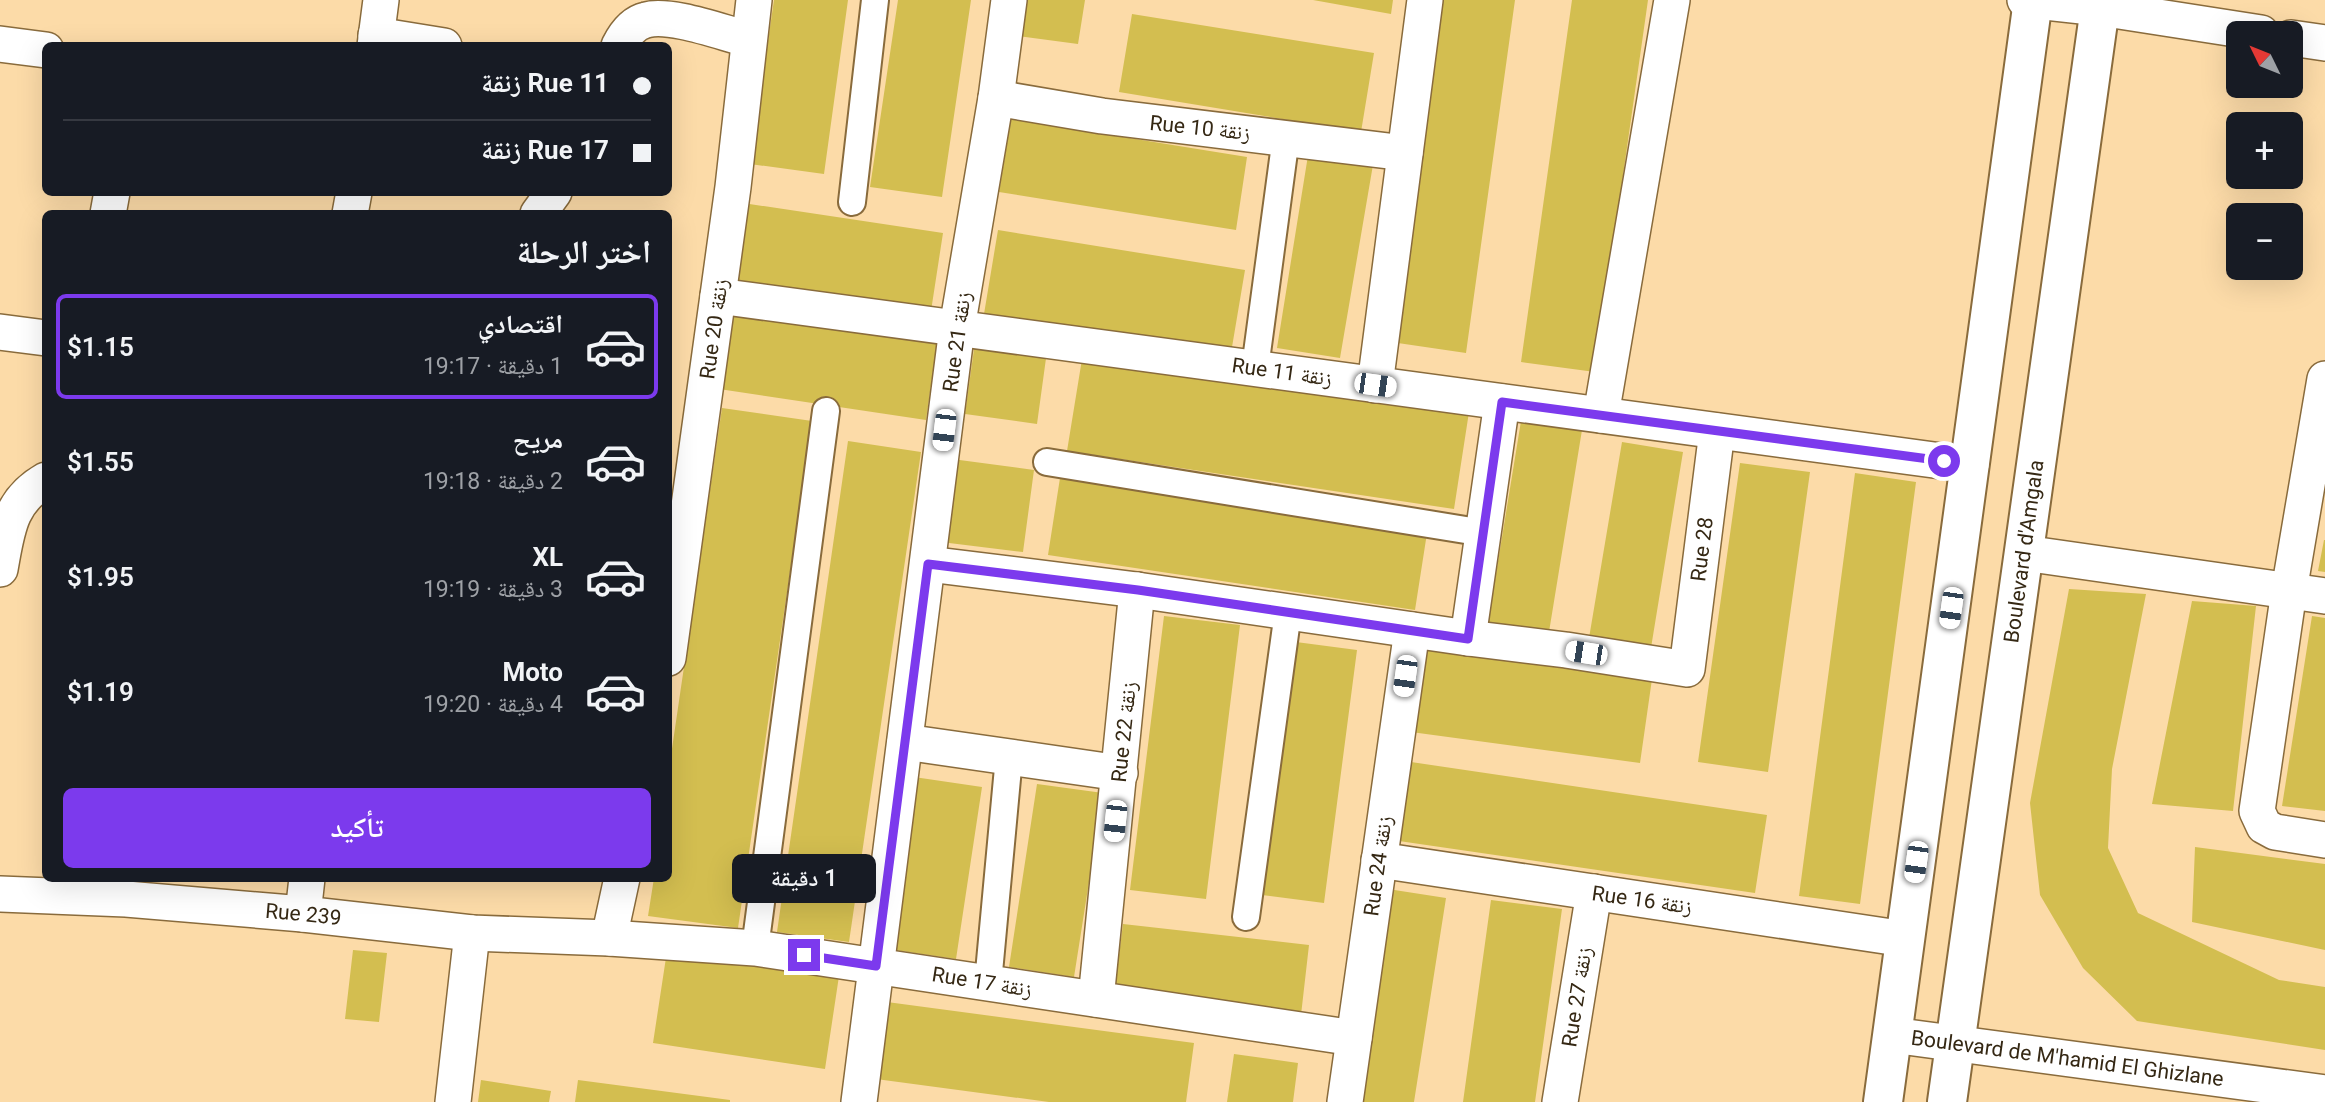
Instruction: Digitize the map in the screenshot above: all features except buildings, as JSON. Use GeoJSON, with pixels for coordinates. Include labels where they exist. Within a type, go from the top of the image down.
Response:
{"type":"FeatureCollection","features":[{"type":"Feature","properties":{"kind":"street"},"geometry":{"type":"LineString","coordinates":[[381,0],[375,40],[398,42]]}},
{"type":"Feature","properties":{"kind":"street","name":"Rue 20 زنقة"},"geometry":{"type":"LineString","coordinates":[[672,600],[680,483],[719,296],[754,0]]}},
{"type":"Feature","properties":{"kind":"street"},"geometry":{"type":"LineString","coordinates":[[852,202],[875,0]]}},
{"type":"Feature","properties":{"kind":"street","name":"Rue 21 زنقة"},"geometry":{"type":"LineString","coordinates":[[859,1102],[957,328],[996,99],[1009,0]]}},
{"type":"Feature","properties":{"kind":"street"},"geometry":{"type":"LineString","coordinates":[[1375,385],[1425,0]]}},
{"type":"Feature","properties":{"kind":"street"},"geometry":{"type":"LineString","coordinates":[[1601,415],[1672,0]]}},
{"type":"Feature","properties":{"kind":"street"},"geometry":{"type":"LineString","coordinates":[[1883,1102],[2030,0],[2101,4],[2226,27]]}},
{"type":"Feature","properties":{"kind":"street","name":"Boulevard d'Amgala"},"geometry":{"type":"LineString","coordinates":[[1947,1102],[2101,4]]}},
{"type":"Feature","properties":{"kind":"street"},"geometry":{"type":"LineString","coordinates":[[621,42],[637,23],[666,9],[748,39]]}},
{"type":"Feature","properties":{"kind":"street"},"geometry":{"type":"LineString","coordinates":[[2303,40],[2325,43]]}},
{"type":"Feature","properties":{"kind":"street"},"geometry":{"type":"LineString","coordinates":[[0,44],[42,49]]}},
{"type":"Feature","properties":{"kind":"street","name":"Rue 10 زنقة"},"geometry":{"type":"LineString","coordinates":[[996,99],[1102,116],[1405,153]]}},
{"type":"Feature","properties":{"kind":"street"},"geometry":{"type":"LineString","coordinates":[[1255,368],[1286,137]]}},
{"type":"Feature","properties":{"kind":"street","name":"Rue 11 زنقة"},"geometry":{"type":"LineString","coordinates":[[719,296],[1970,465]]}},
{"type":"Feature","properties":{"kind":"street"},"geometry":{"type":"LineString","coordinates":[[0,332],[42,337]]}},
{"type":"Feature","properties":{"kind":"street"},"geometry":{"type":"LineString","coordinates":[[2325,379],[2289,591],[2258,811],[2264,826],[2275,832],[2325,840]]}},
{"type":"Feature","properties":{"kind":"street"},"geometry":{"type":"LineString","coordinates":[[928,564],[1138,590],[1468,639],[1502,402]]}},
{"type":"Feature","properties":{"kind":"street"},"geometry":{"type":"LineString","coordinates":[[755,948],[826,411]]}},
{"type":"Feature","properties":{"kind":"street","name":"Rue 28"},"geometry":{"type":"LineString","coordinates":[[1468,639],[1566,650],[1687,669],[1717,431]]}},
{"type":"Feature","properties":{"kind":"street"},"geometry":{"type":"LineString","coordinates":[[1047,461],[1484,533]]}},
{"type":"Feature","properties":{"kind":"street"},"geometry":{"type":"LineString","coordinates":[[0,569],[6,535],[17,504],[30,489],[42,482]]}},
{"type":"Feature","properties":{"kind":"street"},"geometry":{"type":"LineString","coordinates":[[2024,553],[2325,596]]}},
{"type":"Feature","properties":{"kind":"street","name":"Rue 22 زنقة"},"geometry":{"type":"LineString","coordinates":[[1097,999],[1138,590]]}},
{"type":"Feature","properties":{"kind":"street"},"geometry":{"type":"LineString","coordinates":[[1246,917],[1288,612]]}},
{"type":"Feature","properties":{"kind":"street","name":"Rue 24 زنقة"},"geometry":{"type":"LineString","coordinates":[[1345,1102],[1412,630]]}},
{"type":"Feature","properties":{"kind":"street"},"geometry":{"type":"LineString","coordinates":[[905,742],[1120,773]]}},
{"type":"Feature","properties":{"kind":"street"},"geometry":{"type":"LineString","coordinates":[[988,983],[1009,757]]}},
{"type":"Feature","properties":{"kind":"street","name":"Rue 16 زنقة"},"geometry":{"type":"LineString","coordinates":[[1379,860],[1905,939]]}},
{"type":"Feature","properties":{"kind":"street"},"geometry":{"type":"LineString","coordinates":[[303,914],[307,882]]}},
{"type":"Feature","properties":{"kind":"street"},"geometry":{"type":"LineString","coordinates":[[609,938],[621,882]]}},
{"type":"Feature","properties":{"kind":"street","name":"Rue 239"},"geometry":{"type":"LineString","coordinates":[[0,894],[128,889],[303,914],[472,933],[609,938]]}},
{"type":"Feature","properties":{"kind":"street","name":"Rue 27 زنقة"},"geometry":{"type":"LineString","coordinates":[[1560,1102],[1594,892]]}},
{"type":"Feature","properties":{"kind":"street"},"geometry":{"type":"LineString","coordinates":[[453,1102],[472,933]]}},
{"type":"Feature","properties":{"kind":"street","name":"Rue 17 زنقة"},"geometry":{"type":"LineString","coordinates":[[609,938],[755,948],[1354,1038]]}},
{"type":"Feature","properties":{"kind":"street","name":"Boulevard de M'hamid El Ghizlane"},"geometry":{"type":"LineString","coordinates":[[1892,1035],[2325,1093]]}},
{"type":"Feature","properties":{"kind":"route"},"geometry":{"type":"LineString","coordinates":[[804,955],[876,966],[928,564],[1138,590],[1468,639],[1502,402],[1944,461]]}}]}
